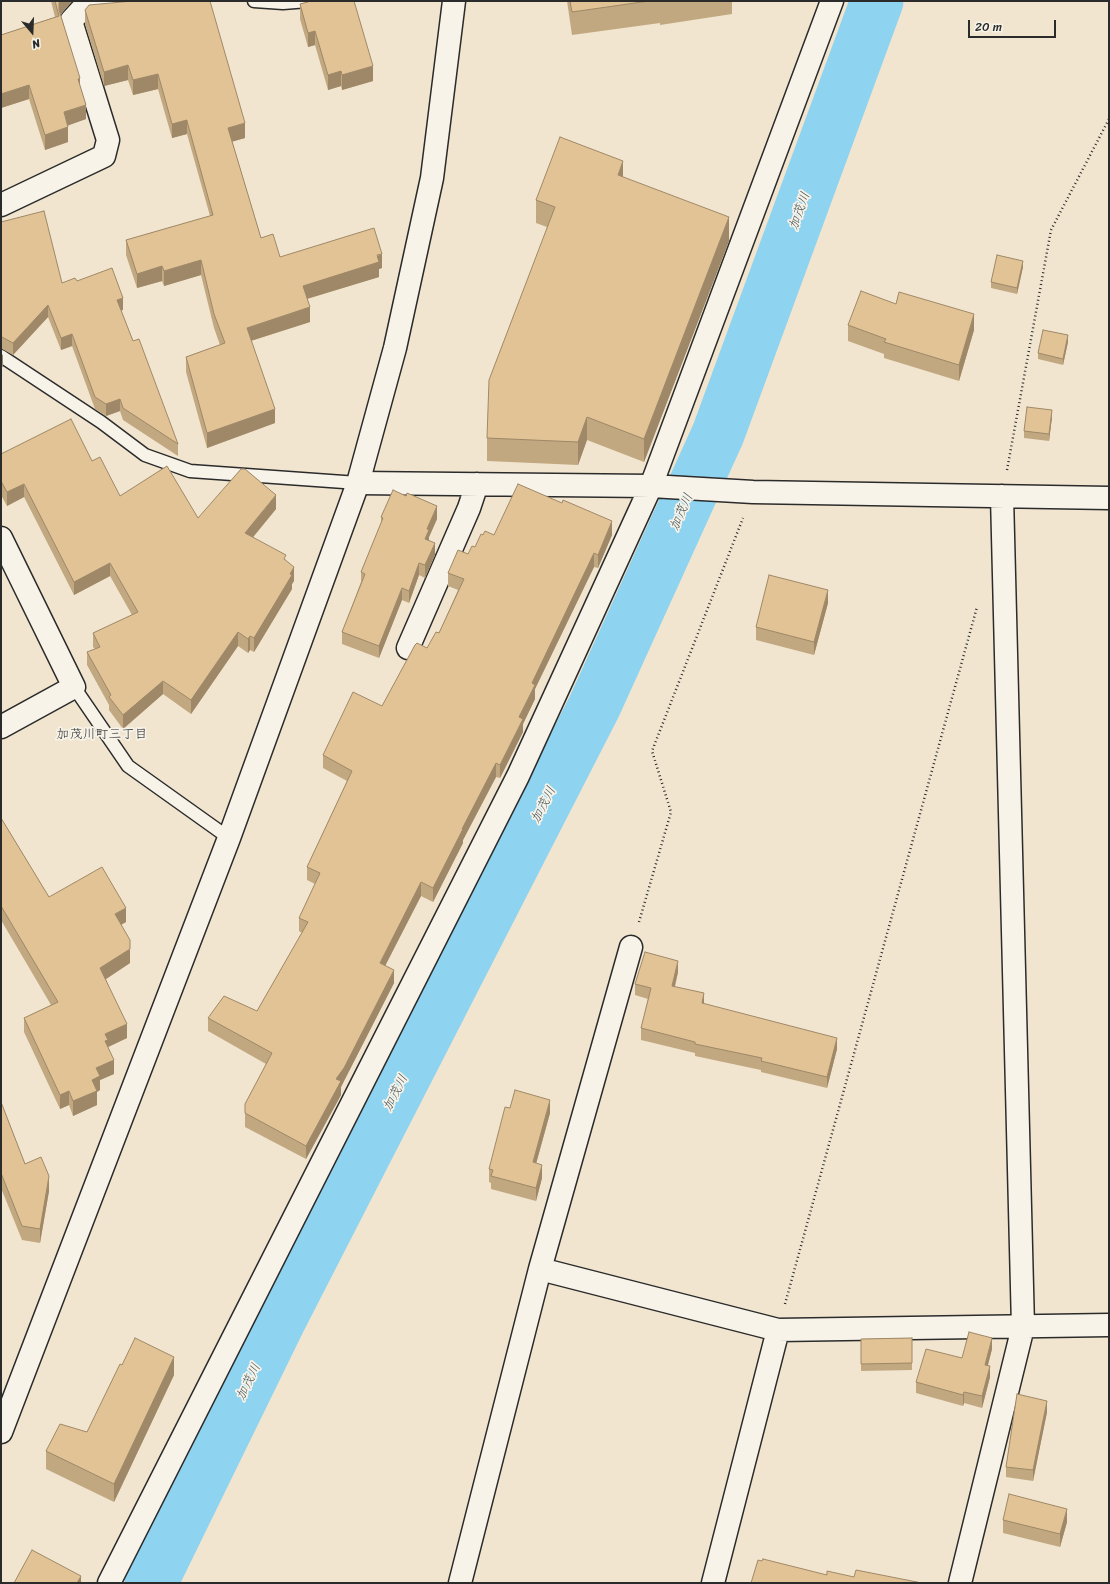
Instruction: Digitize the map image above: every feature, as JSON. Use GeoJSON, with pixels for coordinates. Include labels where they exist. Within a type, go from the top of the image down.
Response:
{"type":"FeatureCollection","features":[{"type":"Feature","properties":{"kind":"street"},"geometry":{"type":"LineString","coordinates":[[1,205],[104,156],[108,140],[71,21],[83,8],[152,1]]}},
{"type":"Feature","properties":{"kind":"street"},"geometry":{"type":"LineString","coordinates":[[1,1432],[229,838],[358,483],[395,348],[432,178],[454,1]]}},
{"type":"Feature","properties":{"kind":"street"},"geometry":{"type":"LineString","coordinates":[[109,1583],[518,776],[651,486],[832,1]]}},
{"type":"Feature","properties":{"kind":"street"},"geometry":{"type":"LineString","coordinates":[[358,483],[651,486],[753,492],[1109,498]]}},
{"type":"Feature","properties":{"kind":"street"},"geometry":{"type":"LineString","coordinates":[[408,648],[466,515],[477,484]]}},
{"type":"Feature","properties":{"kind":"street"},"geometry":{"type":"LineString","coordinates":[[960,1583],[1023,1327],[1002,496]]}},
{"type":"Feature","properties":{"kind":"street"},"geometry":{"type":"LineString","coordinates":[[1,538],[74,686],[1,727]]}},
{"type":"Feature","properties":{"kind":"street"},"geometry":{"type":"LineString","coordinates":[[460,1583],[540,1269],[631,947]]}},
{"type":"Feature","properties":{"kind":"street"},"geometry":{"type":"LineString","coordinates":[[540,1269],[778,1330],[1109,1326]]}},
{"type":"Feature","properties":{"kind":"street"},"geometry":{"type":"LineString","coordinates":[[713,1583],[778,1330]]}},
{"type":"Feature","properties":{"kind":"lane"},"geometry":{"type":"LineString","coordinates":[[254,1],[283,3],[308,1]]}},
{"type":"Feature","properties":{"kind":"lane"},"geometry":{"type":"LineString","coordinates":[[1,356],[101,422],[145,455],[190,471],[358,483]]}},
{"type":"Feature","properties":{"kind":"lane"},"geometry":{"type":"LineString","coordinates":[[74,686],[128,766],[229,838]]}},
{"type":"Feature","properties":{"kind":"path"},"geometry":{"type":"LineString","coordinates":[[1002,496],[1051,230],[1109,119]]}},
{"type":"Feature","properties":{"kind":"path"},"geometry":{"type":"LineString","coordinates":[[631,947],[671,812],[652,751],[753,492]]}},
{"type":"Feature","properties":{"kind":"path"},"geometry":{"type":"LineString","coordinates":[[778,1330],[977,606]]}},
{"type":"Feature","properties":{"kind":"building"},"geometry":{"type":"Polygon","coordinates":[[[55,1],[60,1],[59,10],[80,78],[78,79],[86,105],[64,112],[68,127],[45,135],[29,85],[1,94],[1,35],[59,16],[55,1]]]}},
{"type":"Feature","properties":{"kind":"building"},"geometry":{"type":"Polygon","coordinates":[[[133,1],[210,1],[245,123],[228,128],[261,238],[273,234],[280,257],[374,228],[382,254],[377,255],[379,262],[303,286],[310,307],[247,328],[275,409],[207,433],[186,357],[225,343],[214,314],[201,260],[164,271],[162,266],[137,274],[126,240],[213,215],[187,120],[172,124],[158,74],[133,80],[128,65],[104,72],[85,10],[89,5],[133,1]]]}},
{"type":"Feature","properties":{"kind":"building"},"geometry":{"type":"Polygon","coordinates":[[[308,1],[354,1],[373,66],[342,75],[341,71],[328,75],[315,31],[308,33],[300,4],[308,1]]]}},
{"type":"Feature","properties":{"kind":"building"},"geometry":{"type":"Polygon","coordinates":[[[570,1],[649,1],[572,12],[570,1]]]}},
{"type":"Feature","properties":{"kind":"building"},"geometry":{"type":"Polygon","coordinates":[[[560,137],[623,161],[618,175],[729,217],[644,439],[587,417],[578,442],[487,438],[489,380],[555,207],[536,200],[560,137]]]}},
{"type":"Feature","properties":{"kind":"building"},"geometry":{"type":"Polygon","coordinates":[[[44,211],[62,283],[75,278],[77,281],[112,268],[123,298],[117,300],[133,341],[139,339],[178,444],[123,408],[120,399],[106,404],[95,397],[72,334],[61,338],[48,305],[13,343],[1,337],[1,222],[44,211]]]}},
{"type":"Feature","properties":{"kind":"building"},"geometry":{"type":"Polygon","coordinates":[[[997,255],[1023,261],[1017,288],[991,282],[997,255]]]}},
{"type":"Feature","properties":{"kind":"building"},"geometry":{"type":"Polygon","coordinates":[[[861,291],[896,304],[899,292],[974,314],[959,365],[884,342],[886,339],[848,325],[861,291]]]}},
{"type":"Feature","properties":{"kind":"building"},"geometry":{"type":"Polygon","coordinates":[[[1043,330],[1068,335],[1063,359],[1038,353],[1043,330]]]}},
{"type":"Feature","properties":{"kind":"building"},"geometry":{"type":"Polygon","coordinates":[[[1027,407],[1052,410],[1049,434],[1024,431],[1027,407]]]}},
{"type":"Feature","properties":{"kind":"building"},"geometry":{"type":"Polygon","coordinates":[[[71,419],[92,461],[100,457],[120,496],[167,466],[198,518],[241,469],[245,469],[276,495],[245,533],[286,555],[284,559],[294,567],[290,574],[292,575],[254,638],[250,636],[248,639],[238,632],[191,700],[163,681],[123,715],[109,697],[111,695],[87,652],[100,647],[93,633],[138,612],[110,563],[74,582],[24,484],[7,492],[1,481],[1,454],[71,419]]]}},
{"type":"Feature","properties":{"kind":"building"},"geometry":{"type":"Polygon","coordinates":[[[518,484],[562,503],[563,500],[612,521],[598,555],[594,553],[532,683],[535,685],[519,717],[523,719],[500,765],[496,763],[433,888],[421,882],[380,963],[394,970],[344,1068],[336,1079],[341,1081],[306,1146],[245,1113],[245,1104],[272,1053],[208,1018],[224,996],[257,1011],[308,922],[299,918],[320,873],[307,867],[352,771],[323,755],[353,692],[382,706],[415,645],[417,643],[427,648],[436,632],[439,633],[464,579],[448,573],[458,550],[468,554],[472,546],[475,547],[481,534],[483,535],[485,531],[494,535],[518,484]]]}},
{"type":"Feature","properties":{"kind":"building"},"geometry":{"type":"Polygon","coordinates":[[[393,490],[406,496],[407,493],[437,506],[427,529],[429,530],[425,539],[435,543],[425,565],[419,563],[409,591],[402,588],[379,646],[342,632],[365,574],[361,572],[383,518],[381,517],[393,490]]]}},
{"type":"Feature","properties":{"kind":"building"},"geometry":{"type":"Polygon","coordinates":[[[769,575],[828,590],[814,642],[756,627],[769,575]]]}},
{"type":"Feature","properties":{"kind":"building"},"geometry":{"type":"Polygon","coordinates":[[[1,818],[49,897],[102,867],[126,908],[115,914],[130,940],[130,949],[100,968],[127,1024],[105,1034],[108,1040],[105,1041],[114,1060],[96,1068],[100,1076],[92,1080],[97,1091],[73,1101],[69,1091],[60,1095],[24,1018],[58,1002],[1,906],[1,818]]]}},
{"type":"Feature","properties":{"kind":"building"},"geometry":{"type":"Polygon","coordinates":[[[645,952],[678,961],[672,986],[704,993],[702,1003],[837,1038],[827,1077],[761,1061],[762,1058],[695,1044],[695,1042],[641,1028],[651,988],[635,984],[645,952]]]}},
{"type":"Feature","properties":{"kind":"building"},"geometry":{"type":"Polygon","coordinates":[[[515,1090],[550,1100],[533,1162],[542,1165],[536,1188],[491,1176],[493,1170],[489,1169],[505,1107],[510,1108],[515,1090]]]}},
{"type":"Feature","properties":{"kind":"building"},"geometry":{"type":"Polygon","coordinates":[[[1,1102],[25,1164],[41,1157],[49,1176],[40,1229],[22,1226],[1,1173],[1,1102]]]}},
{"type":"Feature","properties":{"kind":"building"},"geometry":{"type":"Polygon","coordinates":[[[969,1332],[992,1338],[985,1365],[990,1366],[982,1396],[964,1392],[963,1395],[916,1382],[926,1349],[962,1358],[969,1332]]]}},
{"type":"Feature","properties":{"kind":"building"},"geometry":{"type":"Polygon","coordinates":[[[135,1338],[174,1357],[114,1484],[46,1451],[60,1424],[87,1432],[120,1364],[122,1365],[135,1338]]]}},
{"type":"Feature","properties":{"kind":"building"},"geometry":{"type":"Polygon","coordinates":[[[912,1338],[912,1363],[861,1364],[861,1339],[912,1338]]]}},
{"type":"Feature","properties":{"kind":"building"},"geometry":{"type":"Polygon","coordinates":[[[1017,1394],[1047,1401],[1033,1470],[1006,1467],[1017,1394]]]}},
{"type":"Feature","properties":{"kind":"building"},"geometry":{"type":"Polygon","coordinates":[[[1009,1494],[1067,1509],[1060,1534],[1003,1520],[1009,1494]]]}},
{"type":"Feature","properties":{"kind":"building"},"geometry":{"type":"Polygon","coordinates":[[[32,1550],[81,1576],[77,1583],[14,1583],[32,1550]]]}},
{"type":"Feature","properties":{"kind":"building"},"geometry":{"type":"Polygon","coordinates":[[[763,1559],[827,1575],[827,1571],[854,1577],[856,1570],[922,1583],[751,1583],[758,1560],[762,1561],[763,1559]]]}},
{"type":"Feature","properties":{"kind":"waterway","name":"加茂川"},"geometry":{"type":"LineString","coordinates":[[151,1583],[279,1321],[594,707],[718,434],[877,1]]}},
{"type":"Feature","properties":{"kind":"district","name":"加茂川町三丁目"},"geometry":{"type":"Point","coordinates":[102,735]}}]}
